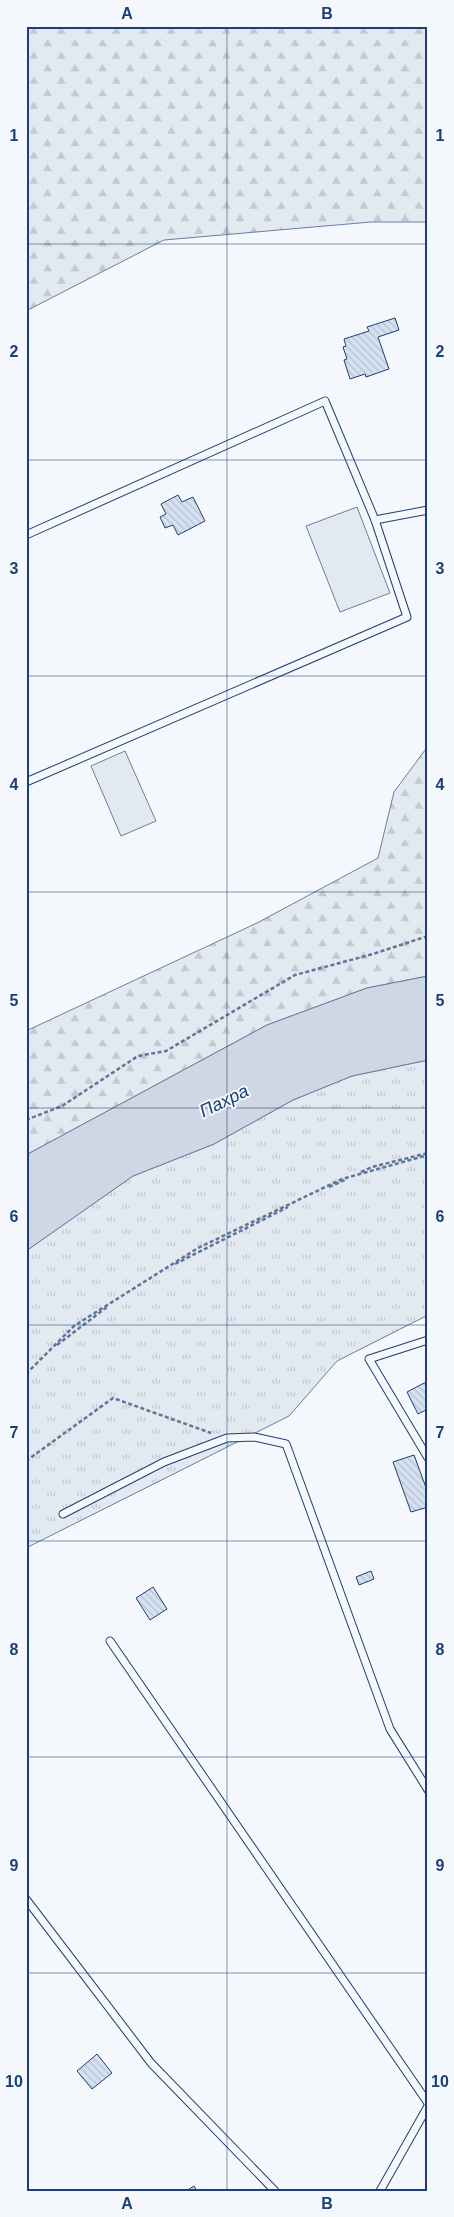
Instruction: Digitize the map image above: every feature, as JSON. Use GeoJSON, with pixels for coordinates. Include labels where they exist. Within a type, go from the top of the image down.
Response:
{"type":"FeatureCollection","features":[{"type":"Feature","properties":{"kind":"lane"},"geometry":{"type":"LineString","coordinates":[[26,535],[325,401],[375,520],[407,617],[26,782]]}},
{"type":"Feature","properties":{"kind":"lane"},"geometry":{"type":"LineString","coordinates":[[375,520],[428,510]]}},
{"type":"Feature","properties":{"kind":"lane"},"geometry":{"type":"LineString","coordinates":[[428,1340],[369,1359],[428,1458]]}},
{"type":"Feature","properties":{"kind":"lane"},"geometry":{"type":"LineString","coordinates":[[63,1514],[164,1462],[227,1438],[254,1437],[286,1444],[390,1729],[428,1790]]}},
{"type":"Feature","properties":{"kind":"lane"},"geometry":{"type":"LineString","coordinates":[[110,1641],[428,2104],[380,2191]]}},
{"type":"Feature","properties":{"kind":"lane"},"geometry":{"type":"LineString","coordinates":[[26,1899],[151,2063],[274,2191]]}},
{"type":"Feature","properties":{"kind":"path"},"geometry":{"type":"LineString","coordinates":[[26,1120],[62,1106],[138,1056],[166,1051],[294,975],[373,954],[428,936]]}},
{"type":"Feature","properties":{"kind":"path"},"geometry":{"type":"LineString","coordinates":[[26,1373],[43,1356],[142,1281],[301,1200],[372,1167],[428,1154]]}},
{"type":"Feature","properties":{"kind":"path"},"geometry":{"type":"LineString","coordinates":[[26,1461],[113,1398],[227,1438]]}},
{"type":"Feature","properties":{"kind":"green space"},"geometry":{"type":"Polygon","coordinates":[[[26,26],[428,26],[428,222],[371,222],[164,240],[26,311],[26,26]]]}},
{"type":"Feature","properties":{"kind":"green space"},"geometry":{"type":"Polygon","coordinates":[[[357,507],[390,593],[340,612],[306,526],[357,507]]]}},
{"type":"Feature","properties":{"kind":"green space"},"geometry":{"type":"Polygon","coordinates":[[[428,746],[428,976],[367,988],[267,1025],[26,1155],[26,1031],[257,923],[378,858],[394,792],[428,746]]]}},
{"type":"Feature","properties":{"kind":"green space"},"geometry":{"type":"Polygon","coordinates":[[[125,751],[156,821],[121,836],[91,766],[125,751]]]}},
{"type":"Feature","properties":{"kind":"green space"},"geometry":{"type":"Polygon","coordinates":[[[428,1060],[428,1315],[337,1361],[289,1416],[26,1548],[26,1251],[133,1176],[214,1144],[293,1100],[352,1076],[428,1060]]]}},
{"type":"Feature","properties":{"kind":"water","name":"Пахра"},"geometry":{"type":"Polygon","coordinates":[[[428,976],[428,1060],[352,1076],[293,1100],[214,1144],[133,1176],[26,1251],[26,1155],[267,1025],[367,988],[428,976]]]}},
{"type":"Feature","properties":{"kind":"building"},"geometry":{"type":"Polygon","coordinates":[[[395,318],[399,330],[378,337],[389,369],[366,377],[365,374],[350,379],[344,360],[347,359],[343,347],[346,346],[344,339],[369,331],[367,327],[395,318]]]}},
{"type":"Feature","properties":{"kind":"building"},"geometry":{"type":"Polygon","coordinates":[[[178,495],[182,502],[193,497],[205,521],[178,535],[173,525],[165,528],[160,517],[166,514],[161,504],[178,495]]]}},
{"type":"Feature","properties":{"kind":"building"},"geometry":{"type":"Polygon","coordinates":[[[428,1381],[428,1409],[418,1414],[407,1392],[428,1381]]]}},
{"type":"Feature","properties":{"kind":"building"},"geometry":{"type":"Polygon","coordinates":[[[414,1455],[428,1493],[428,1507],[411,1512],[393,1462],[414,1455]]]}},
{"type":"Feature","properties":{"kind":"building"},"geometry":{"type":"Polygon","coordinates":[[[371,1571],[374,1579],[359,1585],[356,1577],[371,1571]]]}},
{"type":"Feature","properties":{"kind":"building"},"geometry":{"type":"Polygon","coordinates":[[[153,1587],[167,1609],[150,1620],[136,1598],[153,1587]]]}},
{"type":"Feature","properties":{"kind":"building"},"geometry":{"type":"Polygon","coordinates":[[[97,2054],[112,2073],[92,2089],[77,2071],[97,2054]]]}},
{"type":"Feature","properties":{"kind":"building"},"geometry":{"type":"Polygon","coordinates":[[[194,2186],[197,2191],[186,2191],[194,2186]]]}}]}
